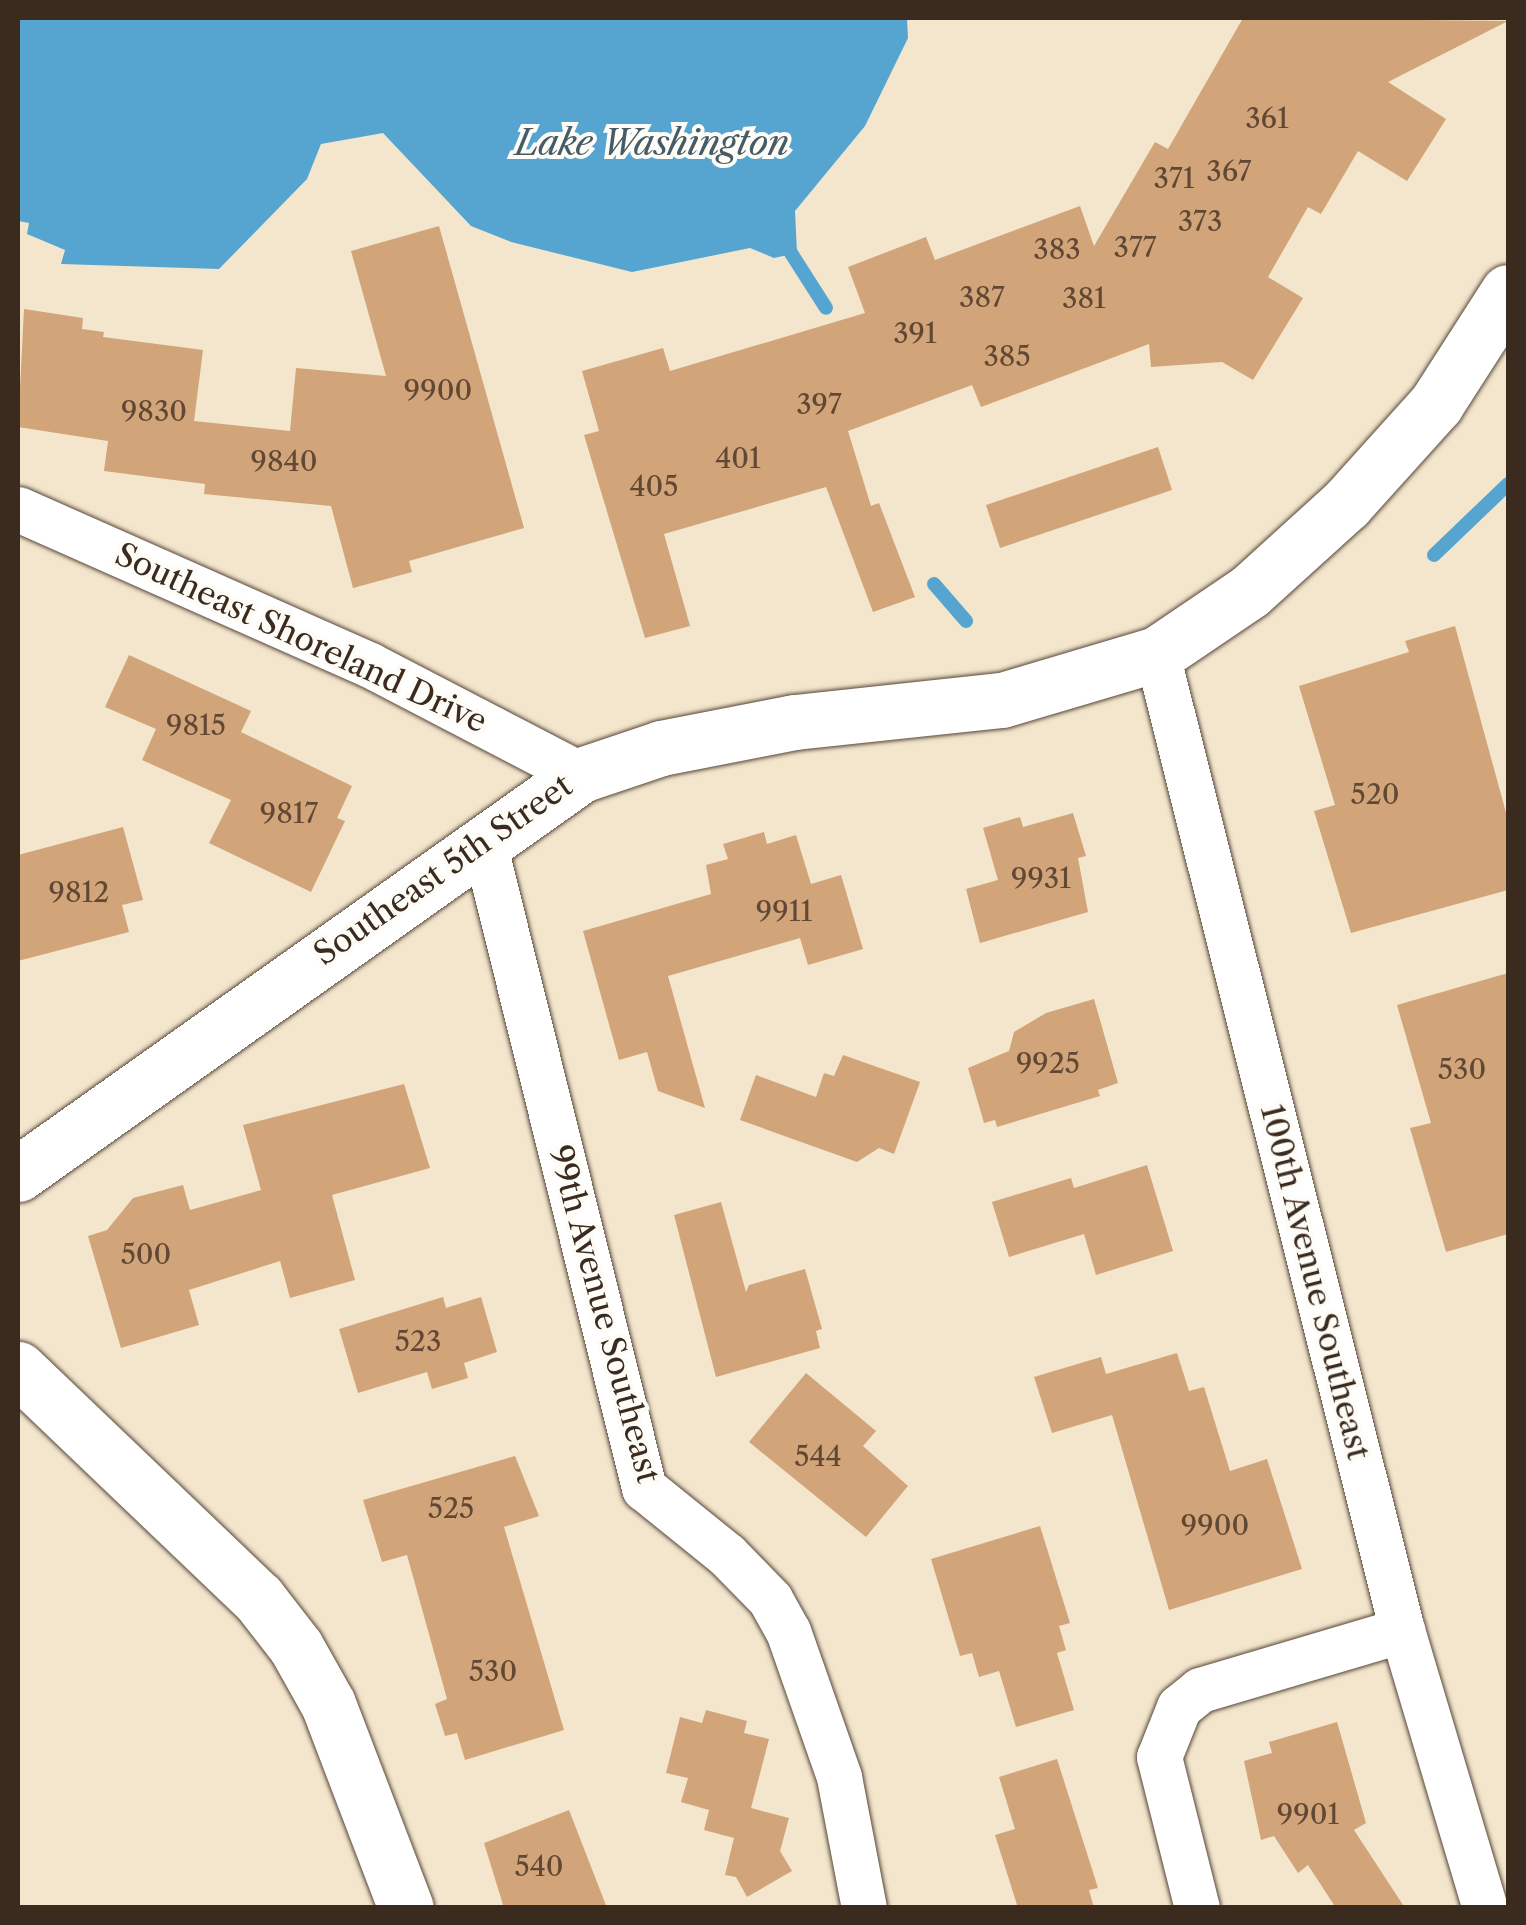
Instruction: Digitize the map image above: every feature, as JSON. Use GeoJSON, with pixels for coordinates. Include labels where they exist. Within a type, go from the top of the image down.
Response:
{"type":"FeatureCollection","features":[{"type":"Feature","properties":{"kind":"street","name":"Southeast 5th Street"},"geometry":{"type":"LineString","coordinates":[[20,1167],[483,839],[580,775],[661,748],[795,722],[1002,700],[1157,654],[1250,591],[1346,504],[1436,404],[1508,292]]}},
{"type":"Feature","properties":{"kind":"street","name":"Southeast Shoreland Drive"},"geometry":{"type":"LineString","coordinates":[[18,509],[370,665],[580,775]]}},
{"type":"Feature","properties":{"kind":"street","name":"100th Avenue Southeast"},"geometry":{"type":"LineString","coordinates":[[1157,654],[1402,1630],[1490,1884]]}},
{"type":"Feature","properties":{"kind":"street","name":"99th Avenue Southeast"},"geometry":{"type":"LineString","coordinates":[[483,839],[644,1488],[727,1555],[770,1598],[788,1631],[839,1777],[864,1908]]}},
{"type":"Feature","properties":{"kind":"street"},"geometry":{"type":"LineString","coordinates":[[18,1370],[258,1598],[296,1647],[328,1704],[406,1908]]}},
{"type":"Feature","properties":{"kind":"street"},"geometry":{"type":"LineString","coordinates":[[1198,1908],[1159,1756],[1179,1707],[1200,1690],[1402,1630]]}},
{"type":"Feature","properties":{"kind":"water","name":"Lake Washington"},"geometry":{"type":"Polygon","coordinates":[[[18,18],[907,18],[908,38],[865,126],[795,211],[797,253],[774,258],[750,248],[632,272],[511,242],[471,226],[383,133],[321,144],[307,179],[219,269],[61,264],[65,250],[27,234],[29,223],[18,221],[18,18]]]}},
{"type":"Feature","properties":{"kind":"building"},"geometry":{"type":"Polygon","coordinates":[[[1243,18],[1508,21],[1388,82],[1446,119],[1407,181],[1358,151],[1321,214],[1308,207],[1268,277],[1303,298],[1253,380],[1222,362],[1151,367],[1149,344],[981,407],[972,385],[848,431],[871,506],[879,503],[915,597],[873,612],[826,487],[664,534],[690,626],[645,638],[584,435],[599,431],[582,371],[663,348],[670,371],[865,313],[848,267],[926,237],[935,260],[1080,206],[1094,246],[1155,142],[1168,149],[1243,18]]]}},
{"type":"Feature","properties":{"kind":"building"},"geometry":{"type":"Polygon","coordinates":[[[439,226],[524,528],[409,561],[412,572],[353,588],[331,506],[204,494],[205,484],[104,471],[108,441],[18,427],[24,309],[83,318],[82,329],[104,332],[103,337],[203,350],[194,421],[290,431],[296,368],[386,376],[351,251],[439,226]]]}},
{"type":"Feature","properties":{"kind":"building"},"geometry":{"type":"Polygon","coordinates":[[[1158,447],[1172,490],[1000,548],[986,505],[1158,447]]]}},
{"type":"Feature","properties":{"kind":"building"},"geometry":{"type":"Polygon","coordinates":[[[1455,626],[1508,820],[1508,890],[1351,933],[1314,811],[1335,805],[1299,686],[1409,652],[1405,641],[1455,626]]]}},
{"type":"Feature","properties":{"kind":"building"},"geometry":{"type":"Polygon","coordinates":[[[129,655],[251,711],[241,732],[352,786],[337,818],[345,821],[311,892],[209,843],[231,800],[142,760],[156,729],[105,707],[129,655]]]}},
{"type":"Feature","properties":{"kind":"building"},"geometry":{"type":"Polygon","coordinates":[[[1073,813],[1086,856],[1078,858],[1088,912],[980,943],[966,889],[998,880],[983,828],[1020,817],[1023,827],[1073,813]]]}},
{"type":"Feature","properties":{"kind":"building"},"geometry":{"type":"Polygon","coordinates":[[[123,827],[143,900],[122,905],[129,932],[18,961],[18,855],[123,827]]]}},
{"type":"Feature","properties":{"kind":"building"},"geometry":{"type":"Polygon","coordinates":[[[764,832],[767,844],[796,835],[811,884],[841,875],[863,949],[808,965],[800,938],[668,976],[705,1108],[658,1091],[647,1052],[619,1060],[583,931],[711,894],[706,865],[728,859],[723,844],[764,832]]]}},
{"type":"Feature","properties":{"kind":"building"},"geometry":{"type":"Polygon","coordinates":[[[1508,973],[1508,1234],[1446,1252],[1410,1128],[1431,1123],[1397,1005],[1508,973]]]}},
{"type":"Feature","properties":{"kind":"building"},"geometry":{"type":"Polygon","coordinates":[[[1094,999],[1118,1083],[1098,1090],[1100,1096],[997,1127],[995,1120],[984,1123],[968,1068],[1009,1051],[1014,1032],[1046,1013],[1094,999]]]}},
{"type":"Feature","properties":{"kind":"building"},"geometry":{"type":"Polygon","coordinates":[[[843,1055],[920,1082],[894,1154],[879,1148],[857,1162],[740,1120],[756,1075],[816,1097],[824,1073],[834,1076],[843,1055]]]}},
{"type":"Feature","properties":{"kind":"building"},"geometry":{"type":"Polygon","coordinates":[[[404,1084],[430,1168],[332,1195],[355,1280],[290,1298],[280,1261],[189,1290],[199,1325],[121,1348],[88,1236],[107,1230],[133,1198],[183,1185],[190,1210],[261,1190],[243,1125],[404,1084]]]}},
{"type":"Feature","properties":{"kind":"building"},"geometry":{"type":"Polygon","coordinates":[[[1147,1165],[1173,1251],[1096,1275],[1084,1234],[1009,1257],[992,1202],[1071,1178],[1074,1188],[1147,1165]]]}},
{"type":"Feature","properties":{"kind":"building"},"geometry":{"type":"Polygon","coordinates":[[[721,1202],[746,1292],[749,1285],[805,1269],[822,1329],[816,1331],[820,1348],[716,1377],[674,1215],[721,1202]]]}},
{"type":"Feature","properties":{"kind":"building"},"geometry":{"type":"Polygon","coordinates":[[[443,1297],[446,1308],[481,1297],[497,1352],[464,1363],[468,1378],[432,1389],[427,1372],[358,1393],[339,1329],[443,1297]]]}},
{"type":"Feature","properties":{"kind":"building"},"geometry":{"type":"Polygon","coordinates":[[[1177,1353],[1189,1391],[1204,1387],[1230,1471],[1267,1459],[1302,1569],[1169,1610],[1112,1415],[1052,1433],[1034,1377],[1101,1357],[1106,1374],[1177,1353]]]}},
{"type":"Feature","properties":{"kind":"building"},"geometry":{"type":"Polygon","coordinates":[[[806,1373],[876,1431],[863,1446],[908,1486],[866,1537],[749,1442],[806,1373]]]}},
{"type":"Feature","properties":{"kind":"building"},"geometry":{"type":"Polygon","coordinates":[[[515,1456],[539,1516],[504,1527],[564,1730],[465,1760],[457,1733],[445,1736],[435,1704],[447,1699],[407,1555],[382,1562],[363,1500],[515,1456]]]}},
{"type":"Feature","properties":{"kind":"building"},"geometry":{"type":"Polygon","coordinates":[[[1040,1526],[1070,1623],[1059,1626],[1066,1650],[1057,1653],[1074,1710],[1016,1727],[999,1671],[979,1677],[972,1653],[960,1656],[931,1559],[1040,1526]]]}},
{"type":"Feature","properties":{"kind":"building"},"geometry":{"type":"Polygon","coordinates":[[[706,1710],[747,1721],[744,1733],[769,1739],[751,1808],[789,1818],[780,1851],[792,1871],[747,1897],[736,1877],[725,1875],[734,1838],[704,1830],[709,1810],[681,1802],[688,1778],[666,1773],[680,1717],[702,1723],[706,1710]]]}},
{"type":"Feature","properties":{"kind":"building"},"geometry":{"type":"Polygon","coordinates":[[[1337,1722],[1366,1823],[1354,1830],[1405,1908],[1336,1908],[1308,1865],[1298,1873],[1274,1836],[1261,1840],[1244,1761],[1272,1753],[1269,1742],[1337,1722]]]}},
{"type":"Feature","properties":{"kind":"building"},"geometry":{"type":"Polygon","coordinates":[[[1057,1759],[1098,1888],[1089,1890],[1094,1908],[1018,1908],[995,1835],[1015,1829],[999,1777],[1057,1759]]]}},
{"type":"Feature","properties":{"kind":"building"},"geometry":{"type":"Polygon","coordinates":[[[569,1810],[607,1908],[504,1908],[484,1843],[569,1810]]]}},
{"type":"Feature","properties":{"kind":"waterway"},"geometry":{"type":"LineString","coordinates":[[784,242],[826,308]]}},
{"type":"Feature","properties":{"kind":"waterway"},"geometry":{"type":"LineString","coordinates":[[1434,555],[1508,484]]}},
{"type":"Feature","properties":{"kind":"waterway"},"geometry":{"type":"LineString","coordinates":[[934,584],[966,621]]}}]}
